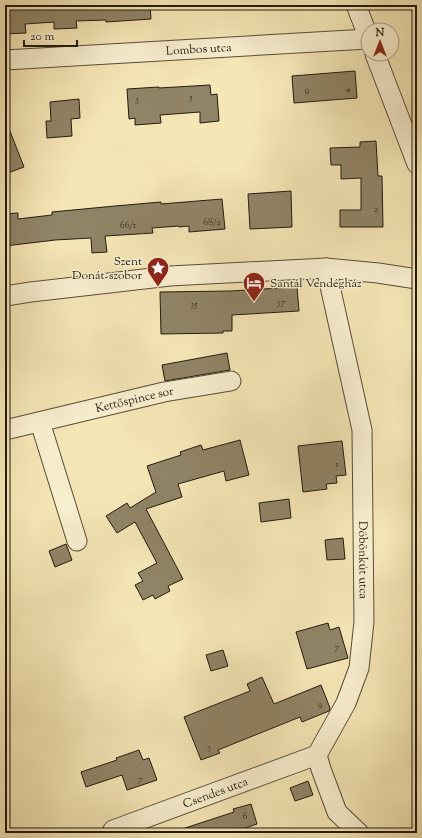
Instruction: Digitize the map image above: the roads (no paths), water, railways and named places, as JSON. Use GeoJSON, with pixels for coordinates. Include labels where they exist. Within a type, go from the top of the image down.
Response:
{"type":"FeatureCollection","features":[{"type":"Feature","properties":{"kind":"street"},"geometry":{"type":"LineString","coordinates":[[356,5],[363,22]]}},
{"type":"Feature","properties":{"kind":"street","name":"Lombos utca"},"geometry":{"type":"LineString","coordinates":[[5,60],[360,39]]}},
{"type":"Feature","properties":{"kind":"street"},"geometry":{"type":"LineString","coordinates":[[378,62],[417,164]]}},
{"type":"Feature","properties":{"kind":"street"},"geometry":{"type":"LineString","coordinates":[[5,296],[170,276],[326,268],[378,273],[417,279]]}},
{"type":"Feature","properties":{"kind":"street","name":"Döbönkút utca"},"geometry":{"type":"LineString","coordinates":[[317,756],[346,703],[359,668],[364,622],[362,430],[326,268]]}},
{"type":"Feature","properties":{"kind":"street","name":"Kettőspince sor"},"geometry":{"type":"LineString","coordinates":[[5,430],[164,392],[231,381]]}},
{"type":"Feature","properties":{"kind":"street"},"geometry":{"type":"LineString","coordinates":[[40,422],[77,541]]}},
{"type":"Feature","properties":{"kind":"street"},"geometry":{"type":"LineString","coordinates":[[317,756],[337,812],[359,833]]}},
{"type":"Feature","properties":{"kind":"street","name":"Csendes utca"},"geometry":{"type":"LineString","coordinates":[[113,830],[317,756]]}},
{"type":"Feature","properties":{"kind":"place","name":"Szent Donát-szobor"},"geometry":{"type":"Point","coordinates":[158,288]}},
{"type":"Feature","properties":{"kind":"place","name":"Santál Vendégház"},"geometry":{"type":"Point","coordinates":[254,302]}}]}
